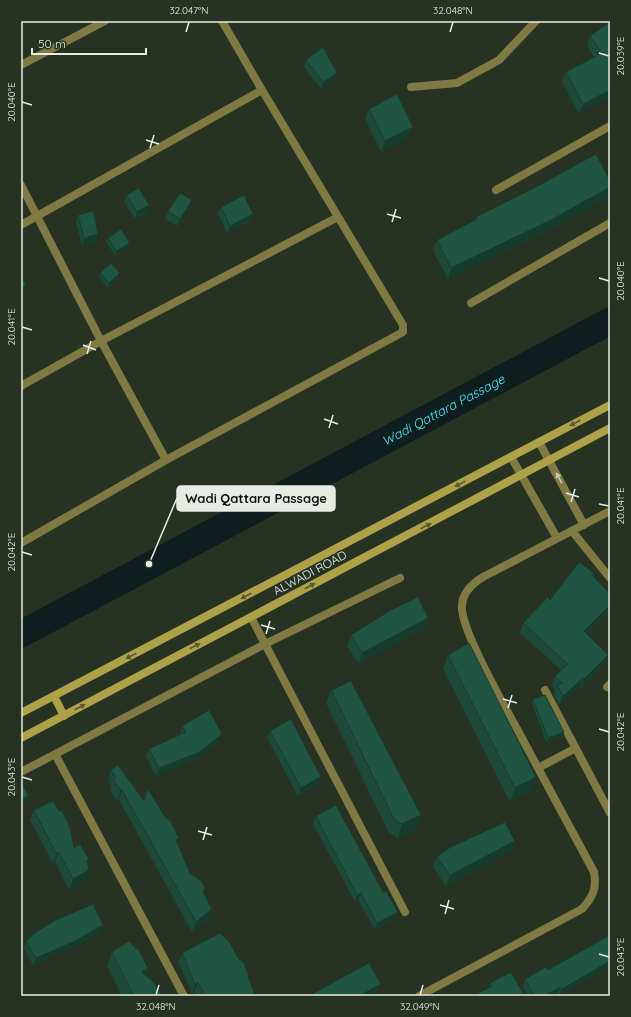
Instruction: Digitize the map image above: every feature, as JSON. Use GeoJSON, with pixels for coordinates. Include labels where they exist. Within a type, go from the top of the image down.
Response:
{"type":"FeatureCollection","features":[{"type":"Feature","properties":{"kind":"main road","name":"ALWADI ROAD"},"geometry":{"type":"LineString","coordinates":[[21,713],[610,405]]}},
{"type":"Feature","properties":{"kind":"main road","name":"ALWADI ROAD"},"geometry":{"type":"LineString","coordinates":[[21,738],[610,428]]}},
{"type":"Feature","properties":{"kind":"main road"},"geometry":{"type":"LineString","coordinates":[[54,696],[64,716]]}},
{"type":"Feature","properties":{"kind":"street"},"geometry":{"type":"LineString","coordinates":[[21,65],[105,21]]}},
{"type":"Feature","properties":{"kind":"street"},"geometry":{"type":"LineString","coordinates":[[21,543],[166,460],[403,332],[404,325],[222,21]]}},
{"type":"Feature","properties":{"kind":"street"},"geometry":{"type":"LineString","coordinates":[[411,87],[457,83],[499,60],[536,21]]}},
{"type":"Feature","properties":{"kind":"street"},"geometry":{"type":"LineString","coordinates":[[21,225],[262,90]]}},
{"type":"Feature","properties":{"kind":"street"},"geometry":{"type":"LineString","coordinates":[[496,190],[610,126]]}},
{"type":"Feature","properties":{"kind":"street"},"geometry":{"type":"LineString","coordinates":[[21,185],[101,341],[166,460]]}},
{"type":"Feature","properties":{"kind":"street"},"geometry":{"type":"LineString","coordinates":[[21,386],[101,341],[338,217]]}},
{"type":"Feature","properties":{"kind":"street"},"geometry":{"type":"LineString","coordinates":[[471,303],[610,223]]}},
{"type":"Feature","properties":{"kind":"street"},"geometry":{"type":"LineString","coordinates":[[539,442],[584,524]]}},
{"type":"Feature","properties":{"kind":"street"},"geometry":{"type":"LineString","coordinates":[[511,457],[557,538]]}},
{"type":"Feature","properties":{"kind":"street"},"geometry":{"type":"LineString","coordinates":[[419,996],[582,909],[591,900],[595,889],[594,872],[484,668],[463,618],[461,605],[466,591],[474,582],[610,511]]}},
{"type":"Feature","properties":{"kind":"street"},"geometry":{"type":"LineString","coordinates":[[572,531],[610,578]]}},
{"type":"Feature","properties":{"kind":"street"},"geometry":{"type":"LineString","coordinates":[[21,772],[265,644],[400,578]]}},
{"type":"Feature","properties":{"kind":"street"},"geometry":{"type":"LineString","coordinates":[[251,617],[405,912]]}},
{"type":"Feature","properties":{"kind":"street"},"geometry":{"type":"LineString","coordinates":[[545,690],[574,749],[610,813]]}},
{"type":"Feature","properties":{"kind":"street"},"geometry":{"type":"LineString","coordinates":[[538,768],[574,749]]}},
{"type":"Feature","properties":{"kind":"street"},"geometry":{"type":"LineString","coordinates":[[55,754],[184,996]]}},
{"type":"Feature","properties":{"kind":"building"},"geometry":{"type":"Polygon","coordinates":[[[610,22],[610,90],[583,104],[566,72],[602,53],[590,36],[610,22]]]}},
{"type":"Feature","properties":{"kind":"building"},"geometry":{"type":"Polygon","coordinates":[[[323,47],[337,73],[323,82],[306,60],[323,47]]]}},
{"type":"Feature","properties":{"kind":"building"},"geometry":{"type":"Polygon","coordinates":[[[397,94],[413,127],[385,141],[369,109],[397,94]]]}},
{"type":"Feature","properties":{"kind":"building"},"geometry":{"type":"Polygon","coordinates":[[[596,154],[610,181],[610,187],[553,219],[451,268],[437,240],[477,219],[476,217],[538,186],[596,154]]]}},
{"type":"Feature","properties":{"kind":"building"},"geometry":{"type":"Polygon","coordinates":[[[139,188],[149,205],[137,212],[127,195],[139,188]]]}},
{"type":"Feature","properties":{"kind":"building"},"geometry":{"type":"Polygon","coordinates":[[[180,193],[192,200],[180,219],[168,211],[180,193]]]}},
{"type":"Feature","properties":{"kind":"building"},"geometry":{"type":"Polygon","coordinates":[[[244,195],[253,214],[230,226],[221,207],[244,195]]]}},
{"type":"Feature","properties":{"kind":"building"},"geometry":{"type":"Polygon","coordinates":[[[93,211],[98,234],[84,238],[78,215],[93,211]]]}},
{"type":"Feature","properties":{"kind":"building"},"geometry":{"type":"Polygon","coordinates":[[[121,229],[130,243],[116,251],[108,238],[121,229]]]}},
{"type":"Feature","properties":{"kind":"building"},"geometry":{"type":"Polygon","coordinates":[[[111,263],[120,273],[109,283],[100,273],[111,263]]]}},
{"type":"Feature","properties":{"kind":"building"},"geometry":{"type":"Polygon","coordinates":[[[21,275],[26,285],[21,288],[21,275]]]}},
{"type":"Feature","properties":{"kind":"building"},"geometry":{"type":"Polygon","coordinates":[[[579,562],[594,573],[592,575],[610,594],[610,605],[584,631],[608,655],[584,679],[583,678],[563,696],[557,685],[562,683],[555,676],[568,664],[523,623],[548,597],[550,600],[579,562]]]}},
{"type":"Feature","properties":{"kind":"building"},"geometry":{"type":"Polygon","coordinates":[[[418,597],[428,618],[362,653],[351,635],[391,610],[418,597]]]}},
{"type":"Feature","properties":{"kind":"building"},"geometry":{"type":"Polygon","coordinates":[[[469,643],[536,777],[515,788],[448,655],[469,643]]]}},
{"type":"Feature","properties":{"kind":"building"},"geometry":{"type":"Polygon","coordinates":[[[351,681],[421,815],[402,824],[394,819],[331,690],[351,681]]]}},
{"type":"Feature","properties":{"kind":"building"},"geometry":{"type":"Polygon","coordinates":[[[545,695],[564,732],[548,738],[533,699],[545,695]]]}},
{"type":"Feature","properties":{"kind":"building"},"geometry":{"type":"Polygon","coordinates":[[[209,710],[222,734],[198,753],[159,768],[149,749],[186,732],[182,726],[209,710]]]}},
{"type":"Feature","properties":{"kind":"building"},"geometry":{"type":"Polygon","coordinates":[[[291,719],[321,777],[301,788],[270,731],[291,719]]]}},
{"type":"Feature","properties":{"kind":"building"},"geometry":{"type":"Polygon","coordinates":[[[118,765],[144,801],[148,789],[165,817],[171,821],[179,839],[176,840],[190,873],[202,882],[205,887],[203,892],[212,909],[196,922],[122,790],[113,780],[116,778],[111,770],[118,765]]]}},
{"type":"Feature","properties":{"kind":"building"},"geometry":{"type":"Polygon","coordinates":[[[21,782],[29,796],[21,800],[21,782]]]}},
{"type":"Feature","properties":{"kind":"building"},"geometry":{"type":"Polygon","coordinates":[[[53,801],[59,811],[62,811],[70,827],[74,848],[80,844],[89,859],[87,861],[89,870],[73,879],[59,852],[56,853],[34,810],[53,801]]]}},
{"type":"Feature","properties":{"kind":"building"},"geometry":{"type":"Polygon","coordinates":[[[336,805],[383,892],[386,891],[398,912],[377,923],[361,893],[357,895],[316,816],[336,805]]]}},
{"type":"Feature","properties":{"kind":"building"},"geometry":{"type":"Polygon","coordinates":[[[505,822],[515,841],[450,875],[437,857],[449,848],[505,822]]]}},
{"type":"Feature","properties":{"kind":"building"},"geometry":{"type":"Polygon","coordinates":[[[93,904],[103,925],[75,941],[36,958],[26,941],[36,932],[56,920],[93,904]]]}},
{"type":"Feature","properties":{"kind":"building"},"geometry":{"type":"Polygon","coordinates":[[[220,933],[230,943],[238,958],[244,963],[255,996],[205,996],[198,982],[195,984],[182,953],[220,933]]]}},
{"type":"Feature","properties":{"kind":"building"},"geometry":{"type":"Polygon","coordinates":[[[610,935],[610,961],[562,989],[560,987],[544,996],[535,996],[525,979],[546,967],[548,970],[610,935]]]}},
{"type":"Feature","properties":{"kind":"building"},"geometry":{"type":"Polygon","coordinates":[[[129,941],[136,949],[138,948],[148,968],[142,972],[154,983],[162,996],[134,996],[112,952],[129,941]]]}},
{"type":"Feature","properties":{"kind":"building"},"geometry":{"type":"Polygon","coordinates":[[[369,963],[381,984],[359,996],[313,996],[312,994],[369,963]]]}},
{"type":"Feature","properties":{"kind":"building"},"geometry":{"type":"Polygon","coordinates":[[[511,972],[523,993],[517,996],[473,996],[492,986],[490,983],[511,972]]]}},
{"type":"Feature","properties":{"kind":"waterway","name":"Wadi Qattara Passage"},"geometry":{"type":"LineString","coordinates":[[21,634],[610,321]]}},
{"type":"Feature","properties":{"kind":"place","name":"Wadi Qattara Passage"},"geometry":{"type":"Point","coordinates":[149,564]}}]}
